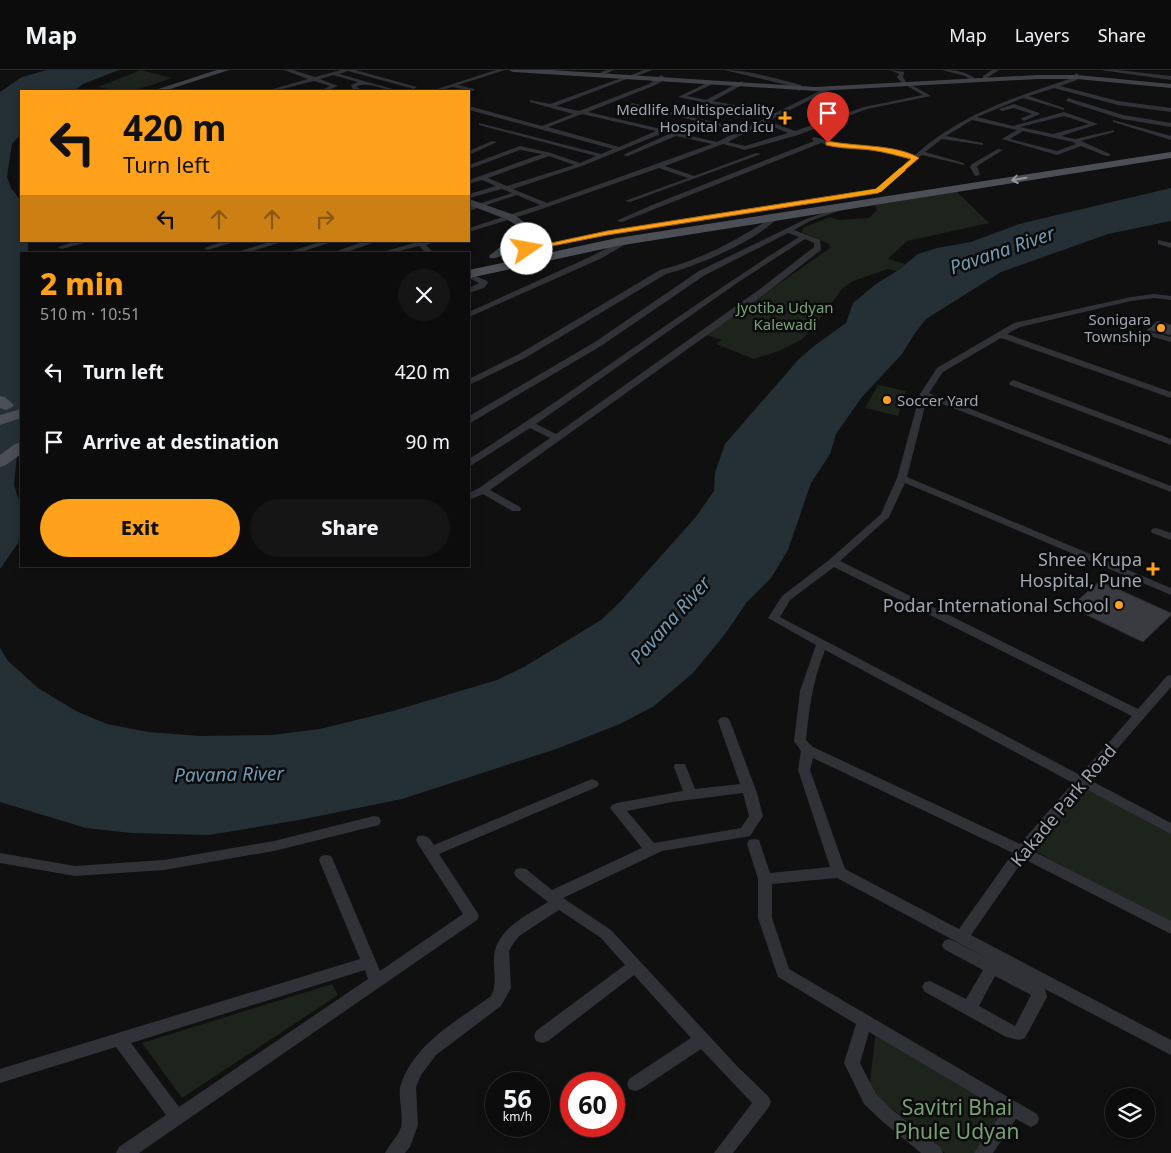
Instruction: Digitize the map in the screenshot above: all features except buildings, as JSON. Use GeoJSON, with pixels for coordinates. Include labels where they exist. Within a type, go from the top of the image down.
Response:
{"type":"FeatureCollection","features":[{"type":"Feature","properties":{"kind":"main road"},"geometry":{"type":"LineString","coordinates":[[151,90],[216,70]]}},
{"type":"Feature","properties":{"kind":"main road"},"geometry":{"type":"LineString","coordinates":[[159,90],[225,70]]}},
{"type":"Feature","properties":{"kind":"main road"},"geometry":{"type":"LineString","coordinates":[[513,70],[742,84]]}},
{"type":"Feature","properties":{"kind":"main road"},"geometry":{"type":"LineString","coordinates":[[544,70],[607,72],[631,76]]}},
{"type":"Feature","properties":{"kind":"main road"},"geometry":{"type":"LineString","coordinates":[[661,78],[711,83],[830,88],[972,79],[1077,76]]}},
{"type":"Feature","properties":{"kind":"main road"},"geometry":{"type":"LineString","coordinates":[[972,79],[985,77],[1077,76],[1171,85]]}},
{"type":"Feature","properties":{"kind":"main road"},"geometry":{"type":"LineString","coordinates":[[560,242],[878,190],[1171,146]]}},
{"type":"Feature","properties":{"kind":"main road"},"geometry":{"type":"LineString","coordinates":[[470,274],[629,240],[1171,155]]}},
{"type":"Feature","properties":{"kind":"main road"},"geometry":{"type":"LineString","coordinates":[[862,193],[873,202]]}},
{"type":"Feature","properties":{"kind":"main road"},"geometry":{"type":"LineString","coordinates":[[560,242],[571,251]]}},
{"type":"Feature","properties":{"kind":"main road"},"geometry":{"type":"LineString","coordinates":[[481,259],[519,251]]}},
{"type":"Feature","properties":{"kind":"main road"},"geometry":{"type":"LineString","coordinates":[[0,420],[12,409]]}},
{"type":"Feature","properties":{"kind":"main road"},"geometry":{"type":"LineString","coordinates":[[0,462],[20,448]]}},
{"type":"Feature","properties":{"kind":"street"},"geometry":{"type":"LineString","coordinates":[[287,70],[334,86],[324,90]]}},
{"type":"Feature","properties":{"kind":"street"},"geometry":{"type":"LineString","coordinates":[[273,90],[348,70],[414,87]]}},
{"type":"Feature","properties":{"kind":"street"},"geometry":{"type":"LineString","coordinates":[[438,90],[502,70]]}},
{"type":"Feature","properties":{"kind":"street"},"geometry":{"type":"LineString","coordinates":[[550,106],[649,70]]}},
{"type":"Feature","properties":{"kind":"street"},"geometry":{"type":"LineString","coordinates":[[726,70],[799,87]]}},
{"type":"Feature","properties":{"kind":"street"},"geometry":{"type":"LineString","coordinates":[[748,74],[758,70]]}},
{"type":"Feature","properties":{"kind":"street"},"geometry":{"type":"LineString","coordinates":[[532,101],[745,148],[795,134],[866,108],[928,96],[906,83],[900,77],[902,73],[893,70]]}},
{"type":"Feature","properties":{"kind":"street"},"geometry":{"type":"LineString","coordinates":[[949,70],[972,79]]}},
{"type":"Feature","properties":{"kind":"street"},"geometry":{"type":"LineString","coordinates":[[985,77],[995,70],[1001,70]]}},
{"type":"Feature","properties":{"kind":"street"},"geometry":{"type":"LineString","coordinates":[[1104,70],[1154,72],[1171,78]]}},
{"type":"Feature","properties":{"kind":"street"},"geometry":{"type":"LineString","coordinates":[[334,74],[392,90]]}},
{"type":"Feature","properties":{"kind":"street"},"geometry":{"type":"LineString","coordinates":[[878,190],[942,137],[971,118],[1022,96],[1077,76]]}},
{"type":"Feature","properties":{"kind":"street"},"geometry":{"type":"LineString","coordinates":[[544,127],[652,85],[661,78]]}},
{"type":"Feature","properties":{"kind":"street"},"geometry":{"type":"LineString","coordinates":[[354,90],[358,89],[352,86],[364,82]]}},
{"type":"Feature","properties":{"kind":"street"},"geometry":{"type":"LineString","coordinates":[[711,83],[681,97],[776,115]]}},
{"type":"Feature","properties":{"kind":"street"},"geometry":{"type":"LineString","coordinates":[[707,102],[742,84]]}},
{"type":"Feature","properties":{"kind":"street"},"geometry":{"type":"LineString","coordinates":[[452,86],[472,90]]}},
{"type":"Feature","properties":{"kind":"street"},"geometry":{"type":"LineString","coordinates":[[1052,86],[1118,103],[1171,110]]}},
{"type":"Feature","properties":{"kind":"street"},"geometry":{"type":"LineString","coordinates":[[376,90],[384,88]]}},
{"type":"Feature","properties":{"kind":"street"},"geometry":{"type":"LineString","coordinates":[[470,230],[659,166],[720,143],[830,88]]}},
{"type":"Feature","properties":{"kind":"street"},"geometry":{"type":"LineString","coordinates":[[1022,96],[1062,108]]}},
{"type":"Feature","properties":{"kind":"street"},"geometry":{"type":"LineString","coordinates":[[1068,100],[1116,115],[1171,125]]}},
{"type":"Feature","properties":{"kind":"street"},"geometry":{"type":"LineString","coordinates":[[632,105],[745,131]]}},
{"type":"Feature","properties":{"kind":"street"},"geometry":{"type":"LineString","coordinates":[[983,120],[1010,106],[1026,109],[1037,114],[1011,126]]}},
{"type":"Feature","properties":{"kind":"street"},"geometry":{"type":"LineString","coordinates":[[470,108],[621,149]]}},
{"type":"Feature","properties":{"kind":"street"},"geometry":{"type":"LineString","coordinates":[[470,114],[491,120]]}},
{"type":"Feature","properties":{"kind":"street"},"geometry":{"type":"LineString","coordinates":[[1011,126],[1064,114],[1094,124],[1053,136]]}},
{"type":"Feature","properties":{"kind":"street"},"geometry":{"type":"LineString","coordinates":[[1116,115],[1106,118],[1171,138]]}},
{"type":"Feature","properties":{"kind":"street"},"geometry":{"type":"LineString","coordinates":[[472,127],[501,116]]}},
{"type":"Feature","properties":{"kind":"street"},"geometry":{"type":"LineString","coordinates":[[971,118],[1074,141],[1108,155]]}},
{"type":"Feature","properties":{"kind":"street"},"geometry":{"type":"LineString","coordinates":[[763,121],[795,134],[820,141],[845,147],[860,146],[881,149],[916,158]]}},
{"type":"Feature","properties":{"kind":"street"},"geometry":{"type":"LineString","coordinates":[[481,124],[603,156]]}},
{"type":"Feature","properties":{"kind":"street"},"geometry":{"type":"LineString","coordinates":[[1023,129],[1005,140],[1055,153],[1062,153],[1082,144]]}},
{"type":"Feature","properties":{"kind":"street"},"geometry":{"type":"LineString","coordinates":[[470,196],[580,165],[662,131]]}},
{"type":"Feature","properties":{"kind":"street"},"geometry":{"type":"LineString","coordinates":[[1074,141],[1112,132]]}},
{"type":"Feature","properties":{"kind":"street"},"geometry":{"type":"LineString","coordinates":[[572,174],[653,145],[675,134]]}},
{"type":"Feature","properties":{"kind":"street"},"geometry":{"type":"LineString","coordinates":[[942,137],[981,144]]}},
{"type":"Feature","properties":{"kind":"street"},"geometry":{"type":"LineString","coordinates":[[620,221],[820,141]]}},
{"type":"Feature","properties":{"kind":"street"},"geometry":{"type":"LineString","coordinates":[[470,153],[494,142]]}},
{"type":"Feature","properties":{"kind":"street"},"geometry":{"type":"LineString","coordinates":[[470,167],[516,148],[548,154],[580,165]]}},
{"type":"Feature","properties":{"kind":"street"},"geometry":{"type":"LineString","coordinates":[[977,175],[973,167],[974,165],[1000,150]]}},
{"type":"Feature","properties":{"kind":"street"},"geometry":{"type":"LineString","coordinates":[[922,153],[962,164]]}},
{"type":"Feature","properties":{"kind":"street"},"geometry":{"type":"LineString","coordinates":[[470,182],[548,154]]}},
{"type":"Feature","properties":{"kind":"street"},"geometry":{"type":"LineString","coordinates":[[628,201],[758,154]]}},
{"type":"Feature","properties":{"kind":"street"},"geometry":{"type":"LineString","coordinates":[[659,166],[694,178]]}},
{"type":"Feature","properties":{"kind":"street"},"geometry":{"type":"LineString","coordinates":[[483,178],[545,205]]}},
{"type":"Feature","properties":{"kind":"street"},"geometry":{"type":"LineString","coordinates":[[470,209],[518,193]]}},
{"type":"Feature","properties":{"kind":"street"},"geometry":{"type":"LineString","coordinates":[[470,202],[510,217],[524,225],[522,232],[514,242],[481,259]]}},
{"type":"Feature","properties":{"kind":"street"},"geometry":{"type":"LineString","coordinates":[[470,419],[598,344],[702,273],[808,220],[853,205]]}},
{"type":"Feature","properties":{"kind":"street"},"geometry":{"type":"LineString","coordinates":[[470,382],[522,356],[663,272],[687,266],[747,237],[776,217]]}},
{"type":"Feature","properties":{"kind":"street"},"geometry":{"type":"LineString","coordinates":[[470,496],[483,490],[556,438],[818,248],[817,242],[788,230]]}},
{"type":"Feature","properties":{"kind":"street"},"geometry":{"type":"LineString","coordinates":[[470,462],[530,424],[737,279],[805,236]]}},
{"type":"Feature","properties":{"kind":"street"},"geometry":{"type":"LineString","coordinates":[[470,315],[597,257],[629,240]]}},
{"type":"Feature","properties":{"kind":"street"},"geometry":{"type":"LineString","coordinates":[[62,247],[84,242]]}},
{"type":"Feature","properties":{"kind":"street"},"geometry":{"type":"LineString","coordinates":[[208,248],[230,242]]}},
{"type":"Feature","properties":{"kind":"street"},"geometry":{"type":"LineString","coordinates":[[241,252],[278,242]]}},
{"type":"Feature","properties":{"kind":"street"},"geometry":{"type":"LineString","coordinates":[[293,252],[328,242]]}},
{"type":"Feature","properties":{"kind":"street"},"geometry":{"type":"LineString","coordinates":[[339,252],[372,242]]}},
{"type":"Feature","properties":{"kind":"street"},"geometry":{"type":"LineString","coordinates":[[387,252],[430,242]]}},
{"type":"Feature","properties":{"kind":"street"},"geometry":{"type":"LineString","coordinates":[[1161,242],[1171,246]]}},
{"type":"Feature","properties":{"kind":"street"},"geometry":{"type":"LineString","coordinates":[[421,244],[429,252]]}},
{"type":"Feature","properties":{"kind":"street"},"geometry":{"type":"LineString","coordinates":[[470,275],[484,283],[470,291]]}},
{"type":"Feature","properties":{"kind":"street"},"geometry":{"type":"LineString","coordinates":[[1171,298],[1154,296],[1131,299],[1017,325],[940,370],[924,394],[902,478],[885,515],[833,562],[786,598],[774,618],[1171,829]]}},
{"type":"Feature","properties":{"kind":"street"},"geometry":{"type":"LineString","coordinates":[[1153,334],[1171,340]]}},
{"type":"Feature","properties":{"kind":"street"},"geometry":{"type":"LineString","coordinates":[[1001,335],[1171,395]]}},
{"type":"Feature","properties":{"kind":"street"},"geometry":{"type":"LineString","coordinates":[[1013,383],[1171,442]]}},
{"type":"Feature","properties":{"kind":"street"},"geometry":{"type":"LineString","coordinates":[[924,394],[1171,489]]}},
{"type":"Feature","properties":{"kind":"street"},"geometry":{"type":"LineString","coordinates":[[530,424],[556,438]]}},
{"type":"Feature","properties":{"kind":"street"},"geometry":{"type":"LineString","coordinates":[[902,478],[1171,592]]}},
{"type":"Feature","properties":{"kind":"street"},"geometry":{"type":"LineString","coordinates":[[483,490],[516,509]]}},
{"type":"Feature","properties":{"kind":"street"},"geometry":{"type":"LineString","coordinates":[[1156,531],[1171,537]]}},
{"type":"Feature","properties":{"kind":"street"},"geometry":{"type":"LineString","coordinates":[[833,562],[1138,715]]}},
{"type":"Feature","properties":{"kind":"street"},"geometry":{"type":"LineString","coordinates":[[822,644],[809,675],[803,700],[800,741],[808,750],[1022,852],[1171,928]]}},
{"type":"Feature","properties":{"kind":"street","name":"Kakade Park Road"},"geometry":{"type":"LineString","coordinates":[[955,940],[1022,852],[1138,715],[1171,679]]}},
{"type":"Feature","properties":{"kind":"street"},"geometry":{"type":"LineString","coordinates":[[394,1153],[404,1141],[410,1125],[408,1087],[414,1071],[430,1050],[496,1001],[503,988],[502,951],[514,932],[554,900],[651,849],[659,846],[745,832],[756,816],[724,721]]}},
{"type":"Feature","properties":{"kind":"street"},"geometry":{"type":"LineString","coordinates":[[808,750],[804,770],[839,872]]}},
{"type":"Feature","properties":{"kind":"street"},"geometry":{"type":"LineString","coordinates":[[680,767],[691,795]]}},
{"type":"Feature","properties":{"kind":"street"},"geometry":{"type":"LineString","coordinates":[[125,1153],[472,916],[427,846],[592,784]]}},
{"type":"Feature","properties":{"kind":"street"},"geometry":{"type":"LineString","coordinates":[[651,849],[617,808],[691,795],[748,788]]}},
{"type":"Feature","properties":{"kind":"street"},"geometry":{"type":"LineString","coordinates":[[0,858],[75,871],[164,865],[274,846],[374,821]]}},
{"type":"Feature","properties":{"kind":"street"},"geometry":{"type":"LineString","coordinates":[[754,844],[765,879],[765,918],[783,973],[1031,1119]]}},
{"type":"Feature","properties":{"kind":"street"},"geometry":{"type":"LineString","coordinates":[[326,860],[377,981]]}},
{"type":"Feature","properties":{"kind":"street"},"geometry":{"type":"LineString","coordinates":[[765,879],[839,872],[996,962],[1170,1046]]}},
{"type":"Feature","properties":{"kind":"street"},"geometry":{"type":"LineString","coordinates":[[521,873],[554,900],[583,917],[606,934],[702,1039],[763,1102],[723,1153]]}},
{"type":"Feature","properties":{"kind":"street"},"geometry":{"type":"LineString","coordinates":[[968,1008],[996,962]]}},
{"type":"Feature","properties":{"kind":"street"},"geometry":{"type":"LineString","coordinates":[[930,987],[1012,1032],[1019,1033],[1040,994],[996,962]]}},
{"type":"Feature","properties":{"kind":"street"},"geometry":{"type":"LineString","coordinates":[[0,1076],[369,963]]}},
{"type":"Feature","properties":{"kind":"street"},"geometry":{"type":"LineString","coordinates":[[542,1036],[635,966]]}},
{"type":"Feature","properties":{"kind":"street"},"geometry":{"type":"LineString","coordinates":[[865,1021],[852,1063],[860,1082],[870,1099],[889,1117],[934,1153]]}},
{"type":"Feature","properties":{"kind":"street"},"geometry":{"type":"LineString","coordinates":[[119,1039],[177,1117]]}},
{"type":"Feature","properties":{"kind":"street"},"geometry":{"type":"LineString","coordinates":[[635,1084],[702,1039]]}},
{"type":"Feature","properties":{"kind":"street"},"geometry":{"type":"LineString","coordinates":[[983,1153],[1014,1109]]}},
{"type":"Feature","properties":{"kind":"green space"},"geometry":{"type":"Polygon","coordinates":[[[141,70],[172,78],[128,90],[98,87],[141,70]]]}},
{"type":"Feature","properties":{"kind":"green space","name":"Jyotiba Udyan Kalewadi"},"geometry":{"type":"Polygon","coordinates":[[[956,191],[989,223],[907,241],[888,259],[905,264],[897,271],[888,269],[853,281],[842,289],[812,329],[801,340],[779,351],[754,359],[716,344],[722,340],[706,335],[830,248],[829,244],[802,232],[803,228],[830,217],[839,220],[869,218],[877,210],[875,205],[956,191]]]}},
{"type":"Feature","properties":{"kind":"green space","name":"Soccer Yard"},"geometry":{"type":"Polygon","coordinates":[[[878,385],[906,391],[898,416],[865,408],[878,385]]]}},
{"type":"Feature","properties":{"kind":"green space"},"geometry":{"type":"Polygon","coordinates":[[[1083,781],[1171,829],[1171,925],[1026,846],[1083,781]]]}},
{"type":"Feature","properties":{"kind":"green space"},"geometry":{"type":"Polygon","coordinates":[[[332,984],[338,995],[182,1098],[142,1043],[332,984]]]}},
{"type":"Feature","properties":{"kind":"green space","name":"Savitri Bhai Phule Udyan"},"geometry":{"type":"Polygon","coordinates":[[[876,1031],[1017,1117],[992,1153],[945,1153],[869,1089],[876,1031]]]}},
{"type":"Feature","properties":{"kind":"water"},"geometry":{"type":"Polygon","coordinates":[[[47,70],[119,70],[83,84],[74,90],[20,90],[20,135],[12,144],[7,177],[11,188],[20,200],[20,242],[28,242],[28,252],[20,252],[20,444],[14,485],[20,504],[20,532],[18,543],[0,569],[0,92],[22,77],[47,70]]]}},
{"type":"Feature","properties":{"kind":"water","name":"Pavana River"},"geometry":{"type":"Polygon","coordinates":[[[1171,188],[1171,221],[1108,234],[1001,272],[926,319],[902,354],[862,397],[836,434],[830,454],[811,483],[788,550],[771,578],[747,602],[725,634],[693,673],[654,706],[620,724],[556,749],[402,799],[299,820],[209,835],[132,833],[86,828],[0,802],[0,648],[8,661],[38,688],[76,711],[107,724],[148,732],[200,736],[272,735],[320,729],[393,711],[497,680],[524,667],[601,620],[620,602],[695,518],[714,491],[715,473],[725,444],[798,360],[846,323],[853,303],[876,284],[897,271],[918,254],[937,248],[971,242],[1019,224],[1171,188]]]}},
{"type":"Feature","properties":{"kind":"slow traffic"},"geometry":{"type":"LineString","coordinates":[[812,201],[878,190],[903,170]]}},
{"type":"Feature","properties":{"kind":"place","name":"Medlife Multispeciality Hospital and Icu"},"geometry":{"type":"Point","coordinates":[785,118]}},
{"type":"Feature","properties":{"kind":"place","name":"Sonigara Township"},"geometry":{"type":"Point","coordinates":[1161,328]}},
{"type":"Feature","properties":{"kind":"place","name":"Soccer Yard"},"geometry":{"type":"Point","coordinates":[887,400]}},
{"type":"Feature","properties":{"kind":"place","name":"Shree Krupa Hospital, Pune"},"geometry":{"type":"Point","coordinates":[1153,569]}},
{"type":"Feature","properties":{"kind":"place","name":"Podar International School"},"geometry":{"type":"Point","coordinates":[1119,605]}},
{"type":"Feature","properties":{"kind":"route"},"geometry":{"type":"LineString","coordinates":[[527,249],[607,233],[878,190],[916,158],[881,149],[860,146],[845,147],[828,143]]}}]}
